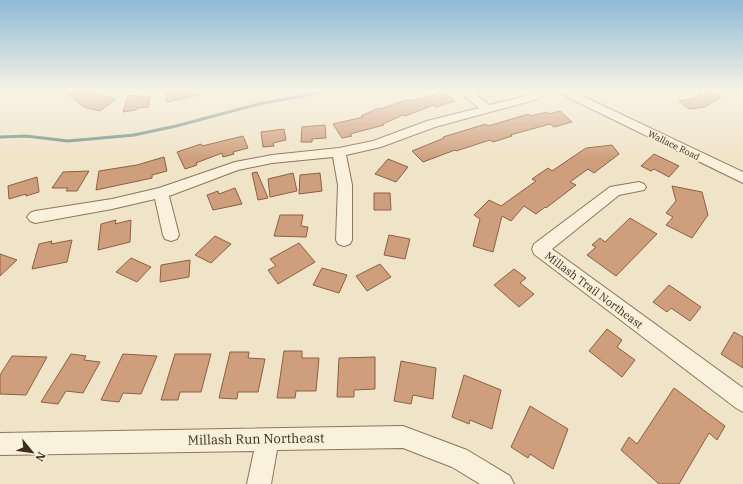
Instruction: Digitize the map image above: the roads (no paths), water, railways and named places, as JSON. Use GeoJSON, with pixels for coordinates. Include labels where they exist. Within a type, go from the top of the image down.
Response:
{"type":"FeatureCollection","features":[{"type":"Feature","properties":{"kind":"street"},"geometry":{"type":"LineString","coordinates":[[35,217],[112,204],[161,193],[235,166],[272,159],[339,152],[376,144],[431,124],[470,114]]}},
{"type":"Feature","properties":{"kind":"street","name":"Wallace Road"},"geometry":{"type":"LineString","coordinates":[[610,114],[743,178]]}},
{"type":"Feature","properties":{"kind":"street"},"geometry":{"type":"LineString","coordinates":[[339,152],[345,185],[344,240]]}},
{"type":"Feature","properties":{"kind":"street","name":"Millash Trail Northeast"},"geometry":{"type":"LineString","coordinates":[[639,188],[615,191],[540,250],[743,402]]}},
{"type":"Feature","properties":{"kind":"street"},"geometry":{"type":"LineString","coordinates":[[161,193],[171,235]]}},
{"type":"Feature","properties":{"kind":"street","name":"Millash Run Northeast"},"geometry":{"type":"LineString","coordinates":[[0,444],[404,437],[459,458],[502,484]]}},
{"type":"Feature","properties":{"kind":"street"},"geometry":{"type":"LineString","coordinates":[[258,484],[268,439]]}},
{"type":"Feature","properties":{"kind":"waterway"},"geometry":{"type":"LineString","coordinates":[[0,137],[26,136],[68,141],[134,135],[223,114]]}}]}
